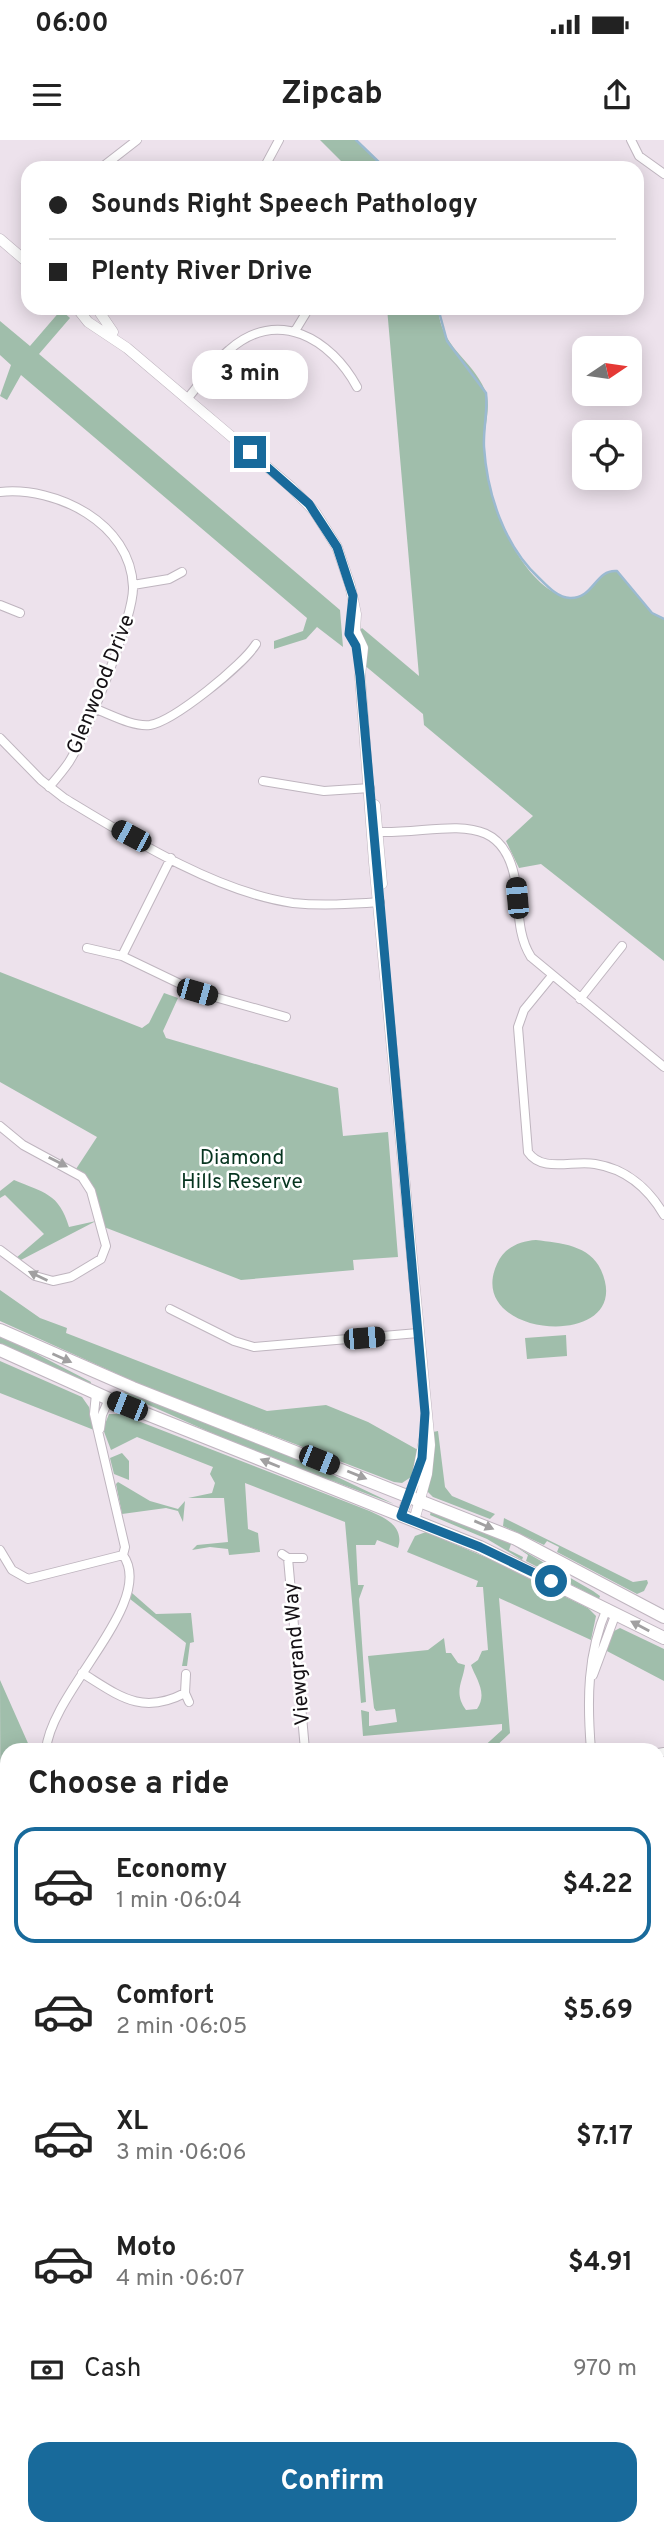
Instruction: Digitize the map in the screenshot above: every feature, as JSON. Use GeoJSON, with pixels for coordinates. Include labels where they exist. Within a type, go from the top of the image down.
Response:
{"type":"FeatureCollection","features":[{"type":"Feature","properties":{"kind":"main road"},"geometry":{"type":"LineString","coordinates":[[0,1330],[111,1379],[516,1539],[664,1617]]}},
{"type":"Feature","properties":{"kind":"main road"},"geometry":{"type":"LineString","coordinates":[[0,1350],[96,1394],[480,1547],[664,1638]]}},
{"type":"Feature","properties":{"kind":"main road"},"geometry":{"type":"LineString","coordinates":[[96,1394],[102,1383],[111,1379]]}},
{"type":"Feature","properties":{"kind":"main road"},"geometry":{"type":"LineString","coordinates":[[109,1399],[111,1379]]}},
{"type":"Feature","properties":{"kind":"main road"},"geometry":{"type":"LineString","coordinates":[[612,1611],[619,1594]]}},
{"type":"Feature","properties":{"kind":"street"},"geometry":{"type":"LineString","coordinates":[[110,161],[137,140]]}},
{"type":"Feature","properties":{"kind":"street"},"geometry":{"type":"LineString","coordinates":[[268,161],[279,140]]}},
{"type":"Feature","properties":{"kind":"street"},"geometry":{"type":"LineString","coordinates":[[632,140],[639,156],[664,174]]}},
{"type":"Feature","properties":{"kind":"street"},"geometry":{"type":"LineString","coordinates":[[0,239],[21,256]]}},
{"type":"Feature","properties":{"kind":"street"},"geometry":{"type":"LineString","coordinates":[[97,315],[127,348],[316,512],[342,559],[354,606],[355,631],[363,648],[360,676],[377,837],[380,902],[425,1413],[422,1458],[408,1519]]}},
{"type":"Feature","properties":{"kind":"street"},"geometry":{"type":"LineString","coordinates":[[295,331],[305,315]]}},
{"type":"Feature","properties":{"kind":"street"},"geometry":{"type":"LineString","coordinates":[[187,399],[229,350],[240,341],[264,332],[295,331],[310,336],[333,352],[357,387]]}},
{"type":"Feature","properties":{"kind":"street","name":"Glenwood Drive"},"geometry":{"type":"LineString","coordinates":[[0,492],[29,491],[47,495],[88,513],[118,546],[133,585],[129,617],[80,741],[49,787]]}},
{"type":"Feature","properties":{"kind":"street"},"geometry":{"type":"LineString","coordinates":[[133,585],[169,579],[181,572]]}},
{"type":"Feature","properties":{"kind":"street"},"geometry":{"type":"LineString","coordinates":[[0,605],[20,613]]}},
{"type":"Feature","properties":{"kind":"street"},"geometry":{"type":"LineString","coordinates":[[93,708],[137,725],[162,721],[246,660],[256,644]]}},
{"type":"Feature","properties":{"kind":"street"},"geometry":{"type":"LineString","coordinates":[[0,738],[49,787],[91,815],[172,858],[246,891],[292,903],[333,905],[380,902]]}},
{"type":"Feature","properties":{"kind":"street"},"geometry":{"type":"LineString","coordinates":[[264,781],[324,791],[370,788]]}},
{"type":"Feature","properties":{"kind":"street"},"geometry":{"type":"LineString","coordinates":[[377,837],[471,828],[487,833],[504,846],[514,866],[523,940],[531,957],[664,1067]]}},
{"type":"Feature","properties":{"kind":"street"},"geometry":{"type":"LineString","coordinates":[[122,956],[172,858]]}},
{"type":"Feature","properties":{"kind":"street"},"geometry":{"type":"LineString","coordinates":[[580,999],[622,946]]}},
{"type":"Feature","properties":{"kind":"street"},"geometry":{"type":"LineString","coordinates":[[87,948],[122,956],[197,992],[286,1017]]}},
{"type":"Feature","properties":{"kind":"street"},"geometry":{"type":"LineString","coordinates":[[551,976],[524,1010],[518,1027],[527,1152],[534,1160],[543,1164],[584,1162],[621,1172],[645,1189],[664,1215]]}},
{"type":"Feature","properties":{"kind":"street"},"geometry":{"type":"LineString","coordinates":[[0,1126],[23,1145],[71,1169],[86,1182],[93,1197],[106,1246],[104,1256],[96,1262],[67,1279],[53,1281],[35,1276],[0,1250]]}},
{"type":"Feature","properties":{"kind":"street"},"geometry":{"type":"LineString","coordinates":[[170,1309],[234,1341],[254,1347],[418,1333]]}},
{"type":"Feature","properties":{"kind":"street"},"geometry":{"type":"LineString","coordinates":[[48,1743],[54,1717],[126,1602],[130,1575],[122,1555],[125,1547],[94,1414],[96,1394]]}},
{"type":"Feature","properties":{"kind":"street"},"geometry":{"type":"LineString","coordinates":[[100,1436],[100,1420],[109,1399]]}},
{"type":"Feature","properties":{"kind":"street"},"geometry":{"type":"LineString","coordinates":[[0,1550],[16,1574],[27,1579],[122,1555]]}},
{"type":"Feature","properties":{"kind":"street","name":"Viewgrand Way"},"geometry":{"type":"LineString","coordinates":[[303,1558],[285,1556],[304,1743]]}},
{"type":"Feature","properties":{"kind":"street"},"geometry":{"type":"LineString","coordinates":[[591,1743],[590,1688],[595,1656],[612,1611]]}},
{"type":"Feature","properties":{"kind":"street"},"geometry":{"type":"LineString","coordinates":[[82,1672],[129,1702],[172,1698],[185,1693]]}},
{"type":"Feature","properties":{"kind":"street"},"geometry":{"type":"LineString","coordinates":[[186,1674],[185,1693],[189,1702]]}},
{"type":"Feature","properties":{"kind":"green space"},"geometry":{"type":"Polygon","coordinates":[[[320,140],[356,140],[378,161],[341,161],[320,140]]]}},
{"type":"Feature","properties":{"kind":"green space"},"geometry":{"type":"Polygon","coordinates":[[[57,315],[67,315],[70,318],[39,354],[340,610],[343,647],[317,627],[306,639],[274,649],[274,641],[303,631],[307,618],[21,375],[7,400],[0,396],[11,365],[0,355],[0,321],[30,346],[57,315]]]}},
{"type":"Feature","properties":{"kind":"green space"},"geometry":{"type":"Polygon","coordinates":[[[388,315],[439,315],[450,343],[479,379],[488,402],[484,443],[489,485],[506,532],[532,573],[547,588],[565,597],[574,598],[587,592],[603,575],[617,571],[652,613],[664,619],[664,961],[541,864],[519,868],[506,841],[533,816],[424,725],[423,714],[363,664],[360,630],[362,628],[419,676],[388,315]]]}},
{"type":"Feature","properties":{"kind":"green space","name":"Diamond Hills Reserve"},"geometry":{"type":"Polygon","coordinates":[[[0,972],[142,1028],[149,1023],[164,993],[178,998],[163,1031],[166,1038],[338,1088],[343,1136],[388,1132],[398,1257],[353,1260],[354,1270],[241,1280],[104,1227],[81,1173],[76,1169],[97,1137],[0,1082],[0,972]]]}},
{"type":"Feature","properties":{"kind":"green space"},"geometry":{"type":"Polygon","coordinates":[[[14,1180],[55,1201],[69,1227],[96,1221],[19,1261],[16,1258],[44,1234],[5,1195],[0,1198],[0,1191],[14,1180]]]}},
{"type":"Feature","properties":{"kind":"green space"},"geometry":{"type":"Polygon","coordinates":[[[536,1240],[582,1250],[596,1262],[601,1270],[606,1296],[595,1314],[575,1324],[550,1326],[524,1321],[504,1309],[493,1289],[497,1264],[513,1246],[536,1240]]]}},
{"type":"Feature","properties":{"kind":"green space"},"geometry":{"type":"Polygon","coordinates":[[[0,1290],[40,1318],[67,1328],[66,1333],[267,1411],[326,1405],[368,1422],[418,1450],[411,1477],[402,1483],[394,1482],[146,1387],[0,1321],[0,1290]]]}},
{"type":"Feature","properties":{"kind":"green space"},"geometry":{"type":"Polygon","coordinates":[[[0,1335],[91,1382],[90,1385],[0,1345],[0,1335]]]}},
{"type":"Feature","properties":{"kind":"green space"},"geometry":{"type":"Polygon","coordinates":[[[566,1335],[567,1356],[527,1359],[525,1338],[566,1335]]]}},
{"type":"Feature","properties":{"kind":"green space"},"geometry":{"type":"Polygon","coordinates":[[[0,1361],[82,1397],[89,1407],[94,1430],[0,1393],[0,1361]]]}},
{"type":"Feature","properties":{"kind":"green space"},"geometry":{"type":"Polygon","coordinates":[[[125,1391],[310,1464],[394,1504],[250,1450],[124,1394],[125,1391]]]}},
{"type":"Feature","properties":{"kind":"green space"},"geometry":{"type":"Polygon","coordinates":[[[109,1414],[120,1414],[367,1510],[396,1528],[398,1548],[377,1540],[375,1545],[356,1545],[358,1585],[364,1585],[359,1599],[366,1702],[361,1703],[345,1522],[245,1483],[248,1529],[258,1533],[260,1552],[229,1555],[228,1549],[210,1547],[192,1550],[197,1545],[228,1542],[224,1498],[188,1498],[212,1493],[215,1483],[210,1474],[213,1467],[137,1437],[111,1450],[103,1429],[109,1414]]]}},
{"type":"Feature","properties":{"kind":"green space"},"geometry":{"type":"Polygon","coordinates":[[[438,1431],[445,1487],[452,1496],[495,1514],[490,1519],[433,1497],[427,1491],[433,1432],[438,1431]]]}},
{"type":"Feature","properties":{"kind":"green space"},"geometry":{"type":"Polygon","coordinates":[[[122,1453],[129,1461],[129,1480],[114,1474],[110,1458],[122,1453]]]}},
{"type":"Feature","properties":{"kind":"green space"},"geometry":{"type":"Polygon","coordinates":[[[118,1482],[150,1501],[178,1509],[185,1501],[183,1522],[178,1511],[166,1508],[122,1514],[116,1484],[118,1482]]]}},
{"type":"Feature","properties":{"kind":"green space"},"geometry":{"type":"Polygon","coordinates":[[[431,1511],[511,1544],[509,1550],[523,1557],[522,1560],[487,1539],[430,1515],[431,1511]]]}},
{"type":"Feature","properties":{"kind":"green space"},"geometry":{"type":"Polygon","coordinates":[[[504,1518],[633,1582],[647,1580],[648,1583],[644,1591],[637,1594],[557,1552],[559,1547],[547,1541],[544,1545],[503,1526],[504,1518]]]}},
{"type":"Feature","properties":{"kind":"green space"},"geometry":{"type":"Polygon","coordinates":[[[426,1532],[490,1559],[588,1608],[596,1616],[591,1640],[499,1598],[510,1733],[499,1743],[488,1743],[502,1730],[502,1724],[363,1736],[361,1710],[369,1712],[369,1726],[397,1722],[395,1709],[376,1711],[374,1708],[368,1656],[428,1650],[444,1638],[446,1653],[451,1653],[458,1663],[465,1665],[459,1692],[462,1704],[466,1710],[477,1709],[480,1703],[480,1686],[471,1665],[478,1660],[482,1651],[488,1650],[483,1587],[476,1587],[478,1581],[407,1552],[415,1536],[426,1532]]]}},
{"type":"Feature","properties":{"kind":"green space"},"geometry":{"type":"Polygon","coordinates":[[[515,1546],[593,1591],[600,1596],[599,1599],[526,1561],[528,1555],[515,1546]]]}},
{"type":"Feature","properties":{"kind":"green space"},"geometry":{"type":"Polygon","coordinates":[[[132,1593],[156,1614],[191,1613],[194,1642],[190,1643],[187,1666],[182,1666],[186,1643],[130,1599],[132,1593]]]}},
{"type":"Feature","properties":{"kind":"green space"},"geometry":{"type":"Polygon","coordinates":[[[620,1628],[664,1649],[664,1681],[605,1650],[612,1632],[620,1628]]]}},
{"type":"Feature","properties":{"kind":"green space"},"geometry":{"type":"Polygon","coordinates":[[[0,1680],[28,1743],[0,1743],[0,1680]]]}},
{"type":"Feature","properties":{"kind":"waterway"},"geometry":{"type":"LineString","coordinates":[[356,140],[378,161]]}},
{"type":"Feature","properties":{"kind":"waterway"},"geometry":{"type":"LineString","coordinates":[[440,315],[447,341],[486,393],[484,447],[493,500],[507,535],[527,565],[557,594],[570,598],[584,594],[604,575],[617,571],[652,613],[664,619]]}},
{"type":"Feature","properties":{"kind":"route"},"geometry":{"type":"LineString","coordinates":[[250,452],[316,512],[342,559],[353,596],[349,634],[356,646],[356,665],[360,676],[374,862],[380,902],[425,1413],[422,1458],[401,1516],[480,1547],[551,1581]]}}]}
